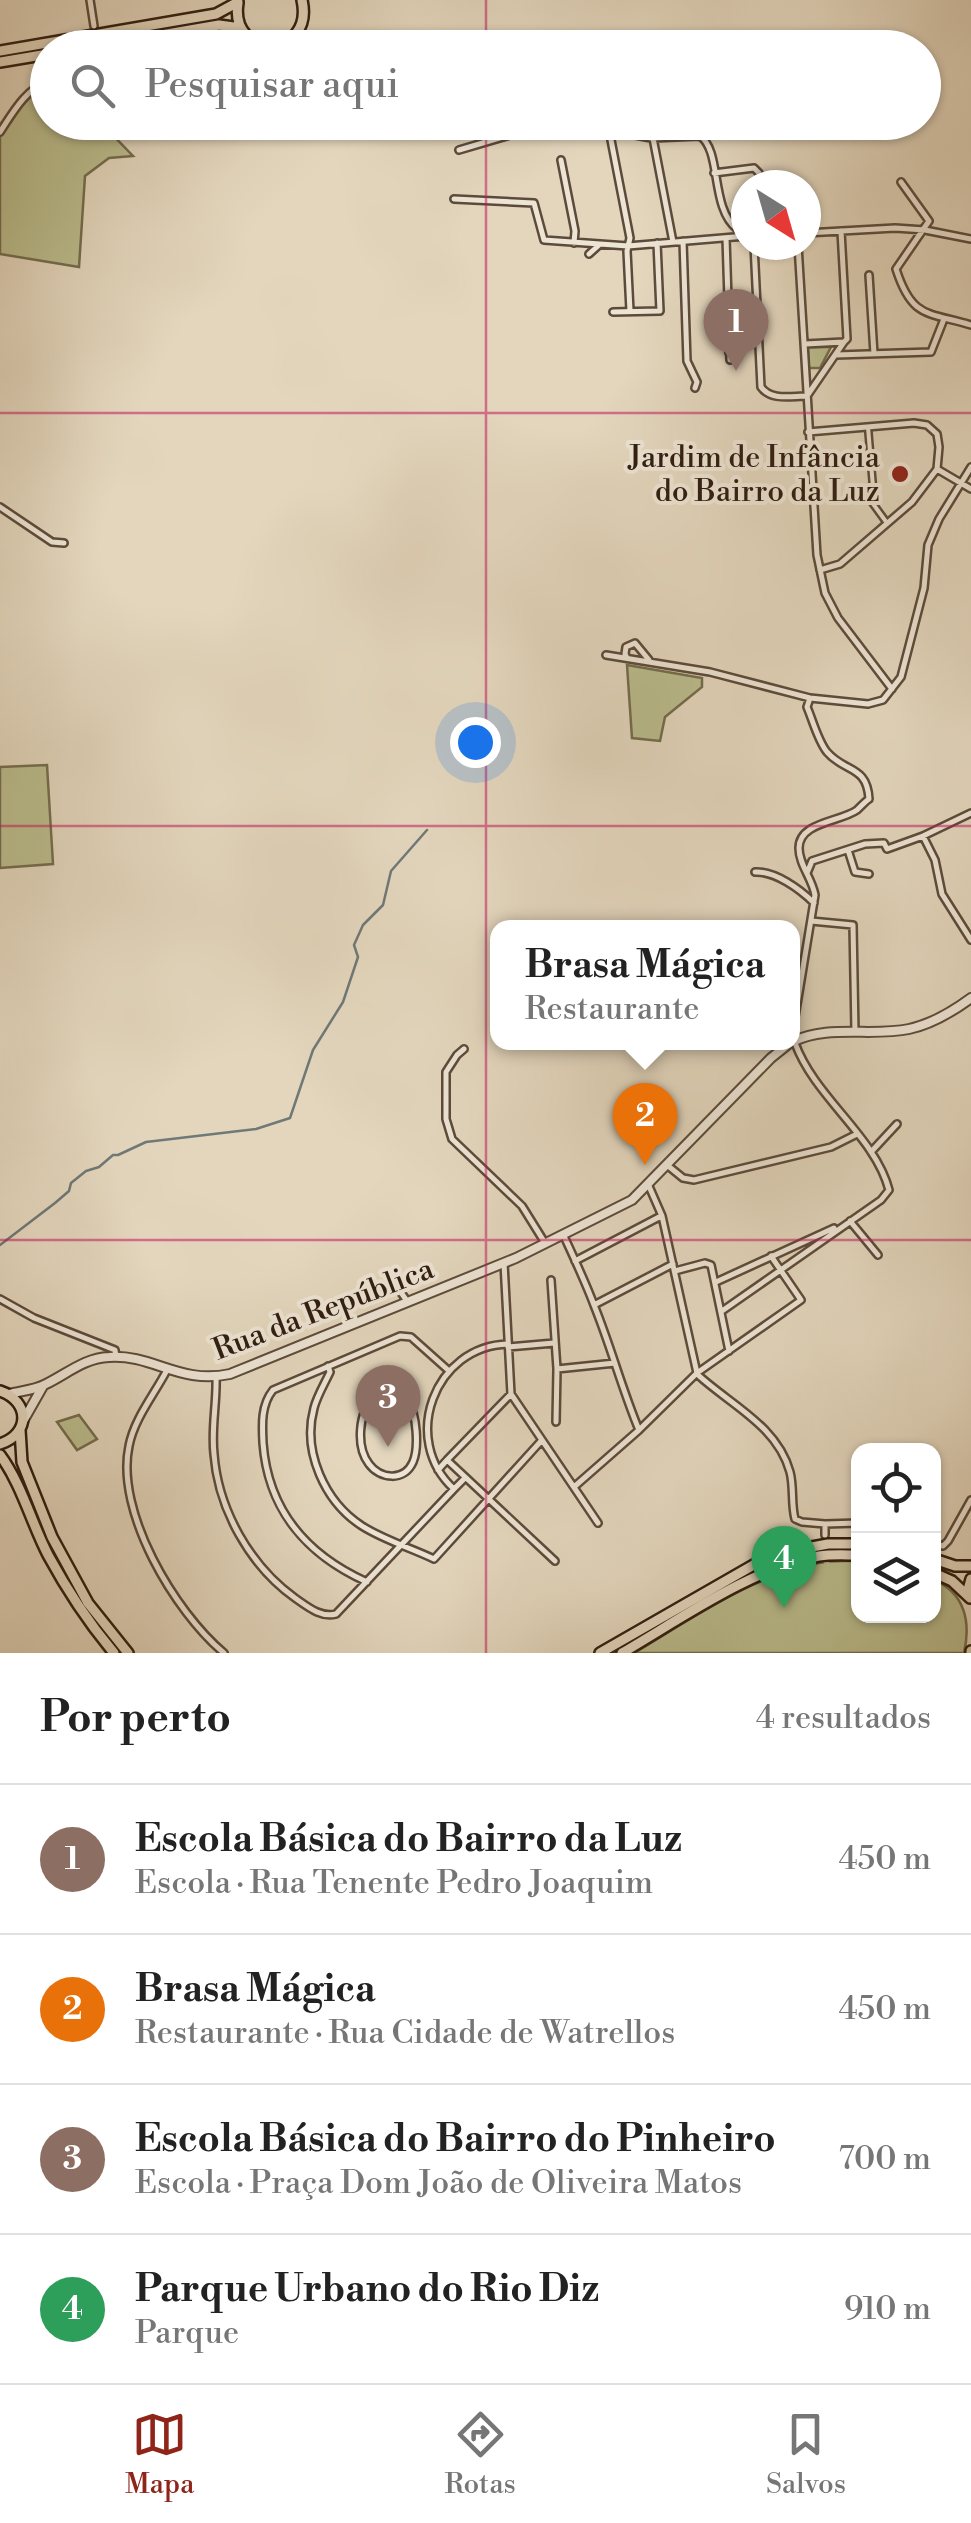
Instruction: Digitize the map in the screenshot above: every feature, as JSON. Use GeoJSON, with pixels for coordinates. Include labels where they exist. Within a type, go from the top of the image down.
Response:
{"type":"FeatureCollection","features":[{"type":"Feature","properties":{"kind":"highway"},"geometry":{"type":"LineString","coordinates":[[299,30],[304,13],[302,0]]}},
{"type":"Feature","properties":{"kind":"highway"},"geometry":{"type":"LineString","coordinates":[[189,30],[218,25],[240,28],[239,1]]}},
{"type":"Feature","properties":{"kind":"highway"},"geometry":{"type":"LineString","coordinates":[[123,30],[216,14],[239,1]]}},
{"type":"Feature","properties":{"kind":"highway"},"geometry":{"type":"LineString","coordinates":[[0,51],[30,46]]}},
{"type":"Feature","properties":{"kind":"highway"},"geometry":{"type":"LineString","coordinates":[[0,62],[30,57]]}},
{"type":"Feature","properties":{"kind":"highway"},"geometry":{"type":"LineString","coordinates":[[2,1392],[20,1406],[22,1462],[52,1537],[88,1603],[128,1653]]}},
{"type":"Feature","properties":{"kind":"highway"},"geometry":{"type":"LineString","coordinates":[[0,1444],[8,1442],[21,1426]]}},
{"type":"Feature","properties":{"kind":"highway"},"geometry":{"type":"LineString","coordinates":[[0,1455],[10,1468],[47,1553],[85,1618],[114,1653]]}},
{"type":"Feature","properties":{"kind":"highway"},"geometry":{"type":"LineString","coordinates":[[600,1653],[758,1562],[812,1547],[851,1544]]}},
{"type":"Feature","properties":{"kind":"highway"},"geometry":{"type":"LineString","coordinates":[[622,1653],[774,1568],[820,1556],[851,1555]]}},
{"type":"Feature","properties":{"kind":"highway"},"geometry":{"type":"LineString","coordinates":[[941,1562],[971,1566]]}},
{"type":"Feature","properties":{"kind":"highway"},"geometry":{"type":"LineString","coordinates":[[941,1576],[952,1580],[970,1599]]}},
{"type":"Feature","properties":{"kind":"highway"},"geometry":{"type":"LineString","coordinates":[[970,1599],[971,1579]]}},
{"type":"Feature","properties":{"kind":"street"},"geometry":{"type":"LineString","coordinates":[[90,0],[94,26]]}},
{"type":"Feature","properties":{"kind":"street"},"geometry":{"type":"LineString","coordinates":[[0,132],[30,91]]}},
{"type":"Feature","properties":{"kind":"street"},"geometry":{"type":"LineString","coordinates":[[459,150],[498,140]]}},
{"type":"Feature","properties":{"kind":"street"},"geometry":{"type":"LineString","coordinates":[[611,140],[630,238],[630,311]]}},
{"type":"Feature","properties":{"kind":"street"},"geometry":{"type":"LineString","coordinates":[[653,140],[672,242]]}},
{"type":"Feature","properties":{"kind":"street"},"geometry":{"type":"LineString","coordinates":[[706,140],[731,225]]}},
{"type":"Feature","properties":{"kind":"street"},"geometry":{"type":"LineString","coordinates":[[561,160],[574,243]]}},
{"type":"Feature","properties":{"kind":"street"},"geometry":{"type":"LineString","coordinates":[[714,174],[731,171]]}},
{"type":"Feature","properties":{"kind":"street"},"geometry":{"type":"LineString","coordinates":[[901,182],[930,221],[896,270],[900,282],[913,306],[971,325]]}},
{"type":"Feature","properties":{"kind":"street"},"geometry":{"type":"LineString","coordinates":[[454,199],[534,203],[544,240],[628,246],[731,237]]}},
{"type":"Feature","properties":{"kind":"street"},"geometry":{"type":"LineString","coordinates":[[821,233],[894,228],[971,239]]}},
{"type":"Feature","properties":{"kind":"street"},"geometry":{"type":"LineString","coordinates":[[807,396],[847,339],[841,231]]}},
{"type":"Feature","properties":{"kind":"street"},"geometry":{"type":"LineString","coordinates":[[726,238],[729,340],[730,356],[741,346],[729,340]]}},
{"type":"Feature","properties":{"kind":"street"},"geometry":{"type":"LineString","coordinates":[[683,241],[687,360],[697,382],[695,388]]}},
{"type":"Feature","properties":{"kind":"street"},"geometry":{"type":"LineString","coordinates":[[614,312],[660,310],[657,243]]}},
{"type":"Feature","properties":{"kind":"street"},"geometry":{"type":"LineString","coordinates":[[589,254],[599,245]]}},
{"type":"Feature","properties":{"kind":"street"},"geometry":{"type":"LineString","coordinates":[[755,260],[761,387],[770,396],[807,396]]}},
{"type":"Feature","properties":{"kind":"street"},"geometry":{"type":"LineString","coordinates":[[799,260],[820,570],[825,592],[838,618],[892,690]]}},
{"type":"Feature","properties":{"kind":"street"},"geometry":{"type":"LineString","coordinates":[[870,275],[874,354]]}},
{"type":"Feature","properties":{"kind":"street"},"geometry":{"type":"LineString","coordinates":[[836,355],[931,352],[944,319]]}},
{"type":"Feature","properties":{"kind":"street"},"geometry":{"type":"LineString","coordinates":[[803,344],[844,342]]}},
{"type":"Feature","properties":{"kind":"street"},"geometry":{"type":"LineString","coordinates":[[808,432],[914,423],[927,425],[937,434],[939,447],[937,469],[912,502],[840,564],[820,570]]}},
{"type":"Feature","properties":{"kind":"street"},"geometry":{"type":"LineString","coordinates":[[868,427],[873,487],[869,487],[870,501],[888,523]]}},
{"type":"Feature","properties":{"kind":"street"},"geometry":{"type":"LineString","coordinates":[[606,655],[710,672],[810,698],[868,704],[884,700],[901,677],[924,588],[928,546],[939,518],[971,467]]}},
{"type":"Feature","properties":{"kind":"street"},"geometry":{"type":"LineString","coordinates":[[937,469],[971,489]]}},
{"type":"Feature","properties":{"kind":"street"},"geometry":{"type":"LineString","coordinates":[[0,506],[52,546],[64,542]]}},
{"type":"Feature","properties":{"kind":"street"},"geometry":{"type":"LineString","coordinates":[[627,658],[626,647],[635,643],[651,662]]}},
{"type":"Feature","properties":{"kind":"street"},"geometry":{"type":"LineString","coordinates":[[800,996],[814,902],[813,884],[799,850],[800,838],[807,830],[858,810],[869,799],[868,786],[861,774],[826,752],[807,707],[810,698]]}},
{"type":"Feature","properties":{"kind":"street"},"geometry":{"type":"LineString","coordinates":[[808,874],[812,861],[866,844],[884,843],[887,849],[971,813]]}},
{"type":"Feature","properties":{"kind":"street"},"geometry":{"type":"LineString","coordinates":[[923,836],[935,860],[942,894],[971,940]]}},
{"type":"Feature","properties":{"kind":"street"},"geometry":{"type":"LineString","coordinates":[[848,850],[855,872],[869,874]]}},
{"type":"Feature","properties":{"kind":"street"},"geometry":{"type":"LineString","coordinates":[[755,872],[762,871],[798,887],[814,902]]}},
{"type":"Feature","properties":{"kind":"street"},"geometry":{"type":"LineString","coordinates":[[811,922],[853,925],[855,1032]]}},
{"type":"Feature","properties":{"kind":"street"},"geometry":{"type":"LineString","coordinates":[[800,1037],[908,1030],[945,1017],[971,998]]}},
{"type":"Feature","properties":{"kind":"street"},"geometry":{"type":"LineString","coordinates":[[464,1049],[446,1072],[446,1119],[452,1139],[522,1206],[545,1243]]}},
{"type":"Feature","properties":{"kind":"street","name":"Rua da República"},"geometry":{"type":"LineString","coordinates":[[116,1356],[197,1377],[216,1377],[245,1369],[504,1263],[632,1200],[780,1050]]}},
{"type":"Feature","properties":{"kind":"street"},"geometry":{"type":"LineString","coordinates":[[716,1282],[850,1221],[889,1190],[871,1152],[816,1084],[798,1050]]}},
{"type":"Feature","properties":{"kind":"street"},"geometry":{"type":"LineString","coordinates":[[871,1152],[897,1124]]}},
{"type":"Feature","properties":{"kind":"street"},"geometry":{"type":"LineString","coordinates":[[667,1165],[683,1178],[694,1180],[831,1147],[857,1134]]}},
{"type":"Feature","properties":{"kind":"street"},"geometry":{"type":"LineString","coordinates":[[648,1184],[662,1216],[696,1373],[760,1424],[780,1451],[790,1472],[795,1519],[851,1523]]}},
{"type":"Feature","properties":{"kind":"street"},"geometry":{"type":"LineString","coordinates":[[574,1261],[662,1216]]}},
{"type":"Feature","properties":{"kind":"street"},"geometry":{"type":"LineString","coordinates":[[850,1221],[878,1255]]}},
{"type":"Feature","properties":{"kind":"street"},"geometry":{"type":"LineString","coordinates":[[722,1311],[842,1225]]}},
{"type":"Feature","properties":{"kind":"street"},"geometry":{"type":"LineString","coordinates":[[563,1234],[594,1305],[639,1430]]}},
{"type":"Feature","properties":{"kind":"street"},"geometry":{"type":"LineString","coordinates":[[574,1487],[696,1373],[802,1300],[772,1256]]}},
{"type":"Feature","properties":{"kind":"street"},"geometry":{"type":"LineString","coordinates":[[504,1263],[511,1394],[598,1523]]}},
{"type":"Feature","properties":{"kind":"street"},"geometry":{"type":"LineString","coordinates":[[594,1305],[674,1267],[706,1263],[713,1269],[729,1351]]}},
{"type":"Feature","properties":{"kind":"street"},"geometry":{"type":"LineString","coordinates":[[388,1274],[408,1302]]}},
{"type":"Feature","properties":{"kind":"street"},"geometry":{"type":"LineString","coordinates":[[551,1280],[556,1422]]}},
{"type":"Feature","properties":{"kind":"street"},"geometry":{"type":"LineString","coordinates":[[0,1299],[34,1318],[115,1350],[116,1356],[89,1361],[44,1386],[2,1392]]}},
{"type":"Feature","properties":{"kind":"street"},"geometry":{"type":"LineString","coordinates":[[367,1582],[326,1560],[282,1511],[265,1466],[266,1398],[273,1390],[406,1335],[448,1370]]}},
{"type":"Feature","properties":{"kind":"street"},"geometry":{"type":"LineString","coordinates":[[454,1489],[438,1470],[428,1447],[428,1418],[448,1370],[469,1356],[500,1344],[554,1344]]}},
{"type":"Feature","properties":{"kind":"street"},"geometry":{"type":"LineString","coordinates":[[557,1370],[615,1363]]}},
{"type":"Feature","properties":{"kind":"street"},"geometry":{"type":"LineString","coordinates":[[328,1366],[330,1372],[314,1408],[311,1432],[321,1480],[336,1504],[358,1524],[434,1558],[542,1440]]}},
{"type":"Feature","properties":{"kind":"street"},"geometry":{"type":"LineString","coordinates":[[167,1370],[129,1443],[130,1488],[142,1534],[160,1574],[182,1610],[224,1653]]}},
{"type":"Feature","properties":{"kind":"street"},"geometry":{"type":"LineString","coordinates":[[216,1377],[214,1457],[222,1494],[245,1545],[287,1592],[327,1616],[336,1614],[465,1478]]}},
{"type":"Feature","properties":{"kind":"street"},"geometry":{"type":"LineString","coordinates":[[21,1426],[44,1386]]}},
{"type":"Feature","properties":{"kind":"street"},"geometry":{"type":"LineString","coordinates":[[388,1392],[400,1393],[410,1404],[416,1450],[404,1474],[394,1477],[382,1475],[369,1464],[361,1441],[362,1422],[375,1398],[388,1392]]}},
{"type":"Feature","properties":{"kind":"street"},"geometry":{"type":"LineString","coordinates":[[438,1470],[511,1394]]}},
{"type":"Feature","properties":{"kind":"street"},"geometry":{"type":"LineString","coordinates":[[414,1419],[428,1418]]}},
{"type":"Feature","properties":{"kind":"street"},"geometry":{"type":"LineString","coordinates":[[416,1450],[428,1447]]}},
{"type":"Feature","properties":{"kind":"street"},"geometry":{"type":"LineString","coordinates":[[447,1460],[556,1561]]}},
{"type":"Feature","properties":{"kind":"street"},"geometry":{"type":"LineString","coordinates":[[941,1546],[948,1541],[971,1500]]}},
{"type":"Feature","properties":{"kind":"street"},"geometry":{"type":"LineString","coordinates":[[824,1535],[825,1524]]}},
{"type":"Feature","properties":{"kind":"green space"},"geometry":{"type":"Polygon","coordinates":[[[30,91],[30,140],[117,140],[133,156],[109,158],[85,176],[79,267],[0,254],[0,132],[30,91]]]}},
{"type":"Feature","properties":{"kind":"green space"},"geometry":{"type":"Polygon","coordinates":[[[808,347],[831,347],[820,368],[808,368],[808,347]]]}},
{"type":"Feature","properties":{"kind":"green space"},"geometry":{"type":"Polygon","coordinates":[[[627,665],[702,678],[702,687],[665,717],[660,741],[632,738],[627,665]]]}},
{"type":"Feature","properties":{"kind":"green space"},"geometry":{"type":"Polygon","coordinates":[[[47,765],[53,864],[0,868],[0,767],[47,765]]]}},
{"type":"Feature","properties":{"kind":"green space"},"geometry":{"type":"Polygon","coordinates":[[[79,1415],[97,1439],[77,1450],[57,1422],[79,1415]]]}},
{"type":"Feature","properties":{"kind":"green space"},"geometry":{"type":"Polygon","coordinates":[[[851,1561],[851,1623],[941,1623],[941,1584],[944,1586],[959,1601],[966,1620],[964,1653],[634,1653],[747,1588],[824,1562],[851,1561]]]}},
{"type":"Feature","properties":{"kind":"waterway"},"geometry":{"type":"LineString","coordinates":[[0,1245],[69,1191],[71,1183],[86,1171],[99,1167],[113,1155],[146,1142],[256,1129],[290,1118],[313,1050],[343,1002],[358,957],[354,945],[363,925],[383,905],[391,871],[427,830]]}},
{"type":"Feature","properties":{"kind":"tunnel"},"geometry":{"type":"LineString","coordinates":[[825,1544],[827,1566]]}},
{"type":"Feature","properties":{"kind":"place","name":"Escola Básica do Bairro da Luz"},"geometry":{"type":"Point","coordinates":[736,371]}},
{"type":"Feature","properties":{"kind":"place","name":"Jardim de Infância do Bairro da Luz"},"geometry":{"type":"Point","coordinates":[900,474]}},
{"type":"Feature","properties":{"kind":"place","name":"Brasa Mágica"},"geometry":{"type":"Point","coordinates":[645,1165]}},
{"type":"Feature","properties":{"kind":"place","name":"Escola Básica do Bairro do Pinheiro"},"geometry":{"type":"Point","coordinates":[388,1447]}},
{"type":"Feature","properties":{"kind":"place","name":"Parque Urbano do Rio Diz"},"geometry":{"type":"Point","coordinates":[784,1608]}}]}
